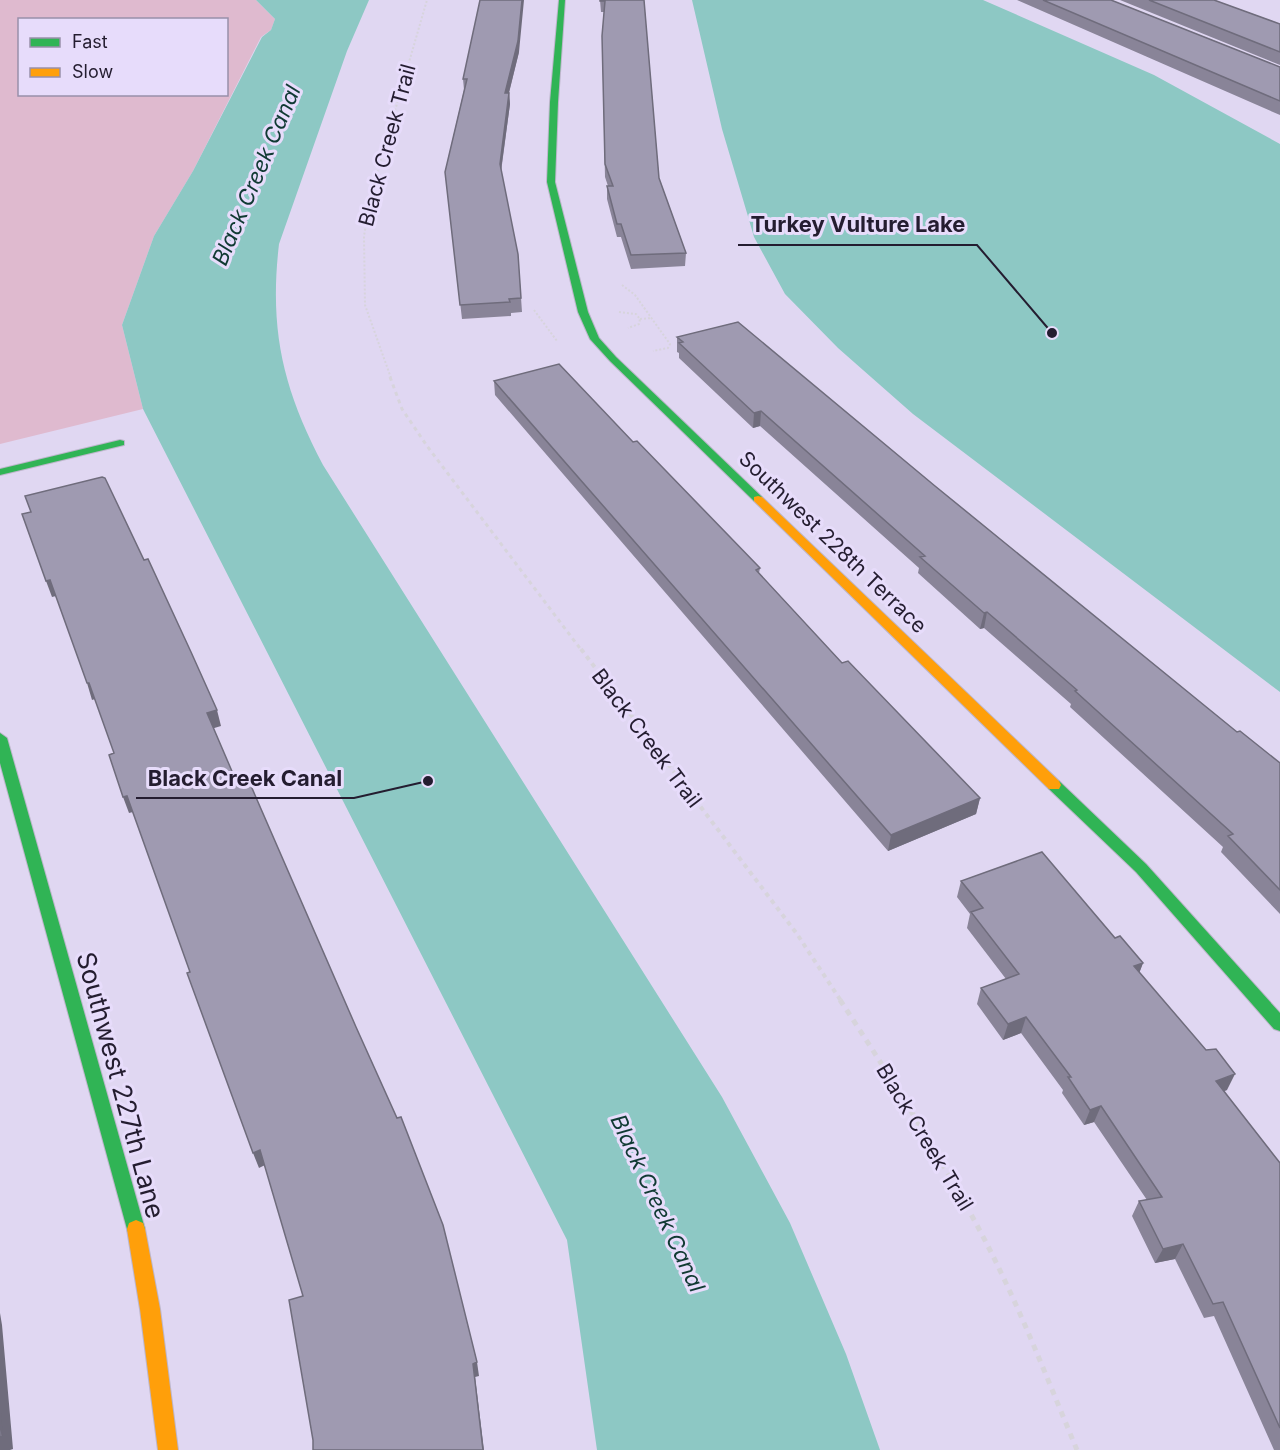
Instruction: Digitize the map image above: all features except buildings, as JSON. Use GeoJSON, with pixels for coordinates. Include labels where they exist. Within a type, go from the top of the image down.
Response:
{"type":"FeatureCollection","features":[{"type":"Feature","properties":{"kind":"street","name":"Southwest 228th Terrace"},"geometry":{"type":"LineString","coordinates":[[562,0],[551,182],[557,216],[579,297],[595,339],[613,359],[1141,868],[1280,1024]]}},
{"type":"Feature","properties":{"kind":"street"},"geometry":{"type":"LineString","coordinates":[[0,472],[120,443]]}},
{"type":"Feature","properties":{"kind":"street","name":"Southwest 227th Lane"},"geometry":{"type":"LineString","coordinates":[[0,738],[139,1241],[168,1450]]}},
{"type":"Feature","properties":{"kind":"path","name":"Black Creek Trail"},"geometry":{"type":"LineString","coordinates":[[427,0],[379,162],[364,236],[366,305],[402,409],[427,446],[797,934],[853,1019],[935,1151],[980,1231],[1022,1318],[1077,1450]]}},
{"type":"Feature","properties":{"kind":"path"},"geometry":{"type":"LineString","coordinates":[[622,285],[635,295],[670,346],[644,353]]}},
{"type":"Feature","properties":{"kind":"path"},"geometry":{"type":"LineString","coordinates":[[615,312],[636,314],[640,319]]}},
{"type":"Feature","properties":{"kind":"path"},"geometry":{"type":"LineString","coordinates":[[640,319],[652,318]]}},
{"type":"Feature","properties":{"kind":"path"},"geometry":{"type":"LineString","coordinates":[[624,328],[639,324],[640,319]]}},
{"type":"Feature","properties":{"kind":"shaded area"},"geometry":{"type":"Polygon","coordinates":[[[0,0],[256,0],[275,19],[271,30],[261,37],[193,171],[154,236],[122,325],[143,409],[0,444],[0,0]]]}},
{"type":"Feature","properties":{"kind":"water","name":"Black Creek Canal"},"geometry":{"type":"Polygon","coordinates":[[[256,0],[369,0],[347,51],[279,244],[276,304],[282,358],[309,437],[323,465],[722,1097],[790,1223],[846,1354],[880,1450],[597,1450],[567,1240],[143,409],[122,325],[154,236],[193,171],[262,37],[271,30],[275,19],[256,0]]]}},
{"type":"Feature","properties":{"kind":"water"},"geometry":{"type":"Polygon","coordinates":[[[692,0],[983,0],[1154,75],[1280,144],[1280,692],[913,414],[838,348],[785,294],[754,237],[722,129],[692,0]]]}},
{"type":"Feature","properties":{"kind":"traffic: fast"},"geometry":{"type":"LineString","coordinates":[[562,0],[554,102],[551,182],[583,312],[595,339],[613,359],[758,499]]}},
{"type":"Feature","properties":{"kind":"traffic: fast"},"geometry":{"type":"LineString","coordinates":[[0,472],[120,443]]}},
{"type":"Feature","properties":{"kind":"traffic: fast"},"geometry":{"type":"LineString","coordinates":[[0,738],[136,1229]]}},
{"type":"Feature","properties":{"kind":"traffic: fast"},"geometry":{"type":"LineString","coordinates":[[1054,785],[1141,868],[1280,1024]]}},
{"type":"Feature","properties":{"kind":"traffic: slow"},"geometry":{"type":"LineString","coordinates":[[758,499],[1054,785]]}},
{"type":"Feature","properties":{"kind":"traffic: slow"},"geometry":{"type":"LineString","coordinates":[[136,1229],[150,1309],[168,1450]]}},
{"type":"Feature","properties":{"kind":"place","name":"Turkey Vulture Lake"},"geometry":{"type":"Point","coordinates":[1052,333]}},
{"type":"Feature","properties":{"kind":"place","name":"Black Creek Canal"},"geometry":{"type":"Point","coordinates":[428,781]}}]}
